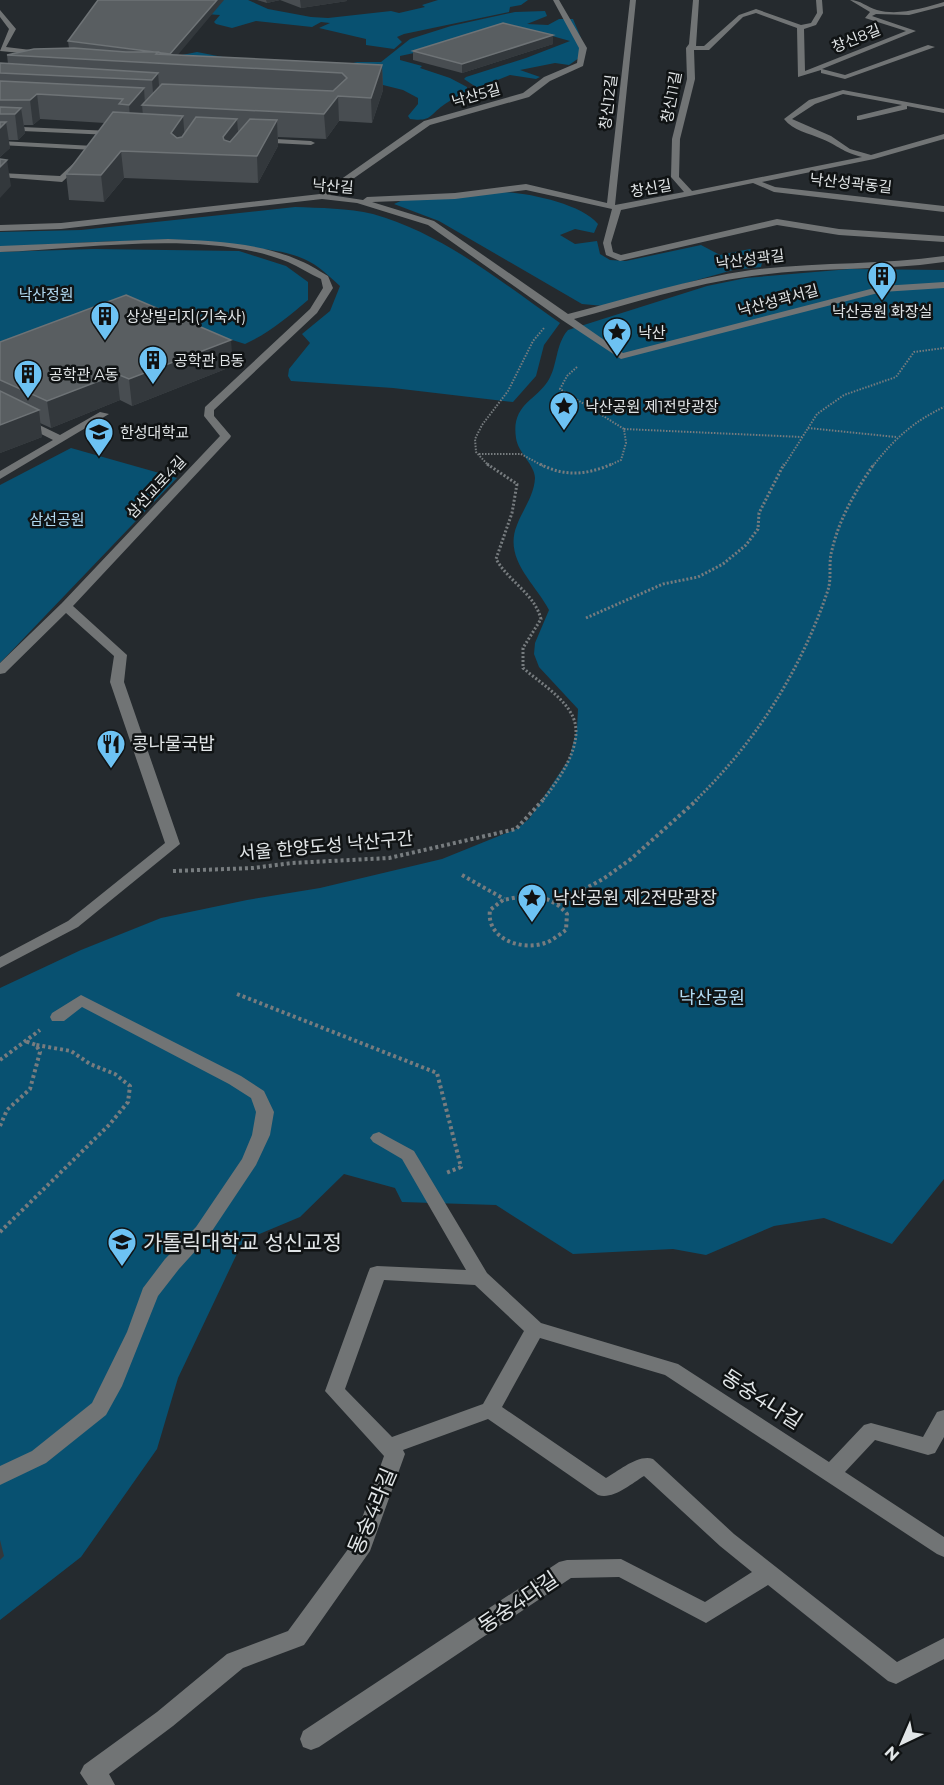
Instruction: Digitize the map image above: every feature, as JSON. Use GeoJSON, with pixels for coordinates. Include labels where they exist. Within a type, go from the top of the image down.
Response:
{"type":"FeatureCollection","features":[{"type":"Feature","properties":{"kind":"street","name":"낙산5길"},"geometry":{"type":"LineString","coordinates":[[322,195],[427,123],[526,95],[547,79],[580,64],[583,48],[556,0]]}},
{"type":"Feature","properties":{"kind":"street","name":"창신12길"},"geometry":{"type":"LineString","coordinates":[[633,0],[614,208],[607,243],[609,254],[620,258],[777,222],[839,231],[944,239]]}},
{"type":"Feature","properties":{"kind":"street","name":"창신11길"},"geometry":{"type":"LineString","coordinates":[[691,195],[675,177],[676,139],[691,79],[690,48],[693,45],[696,0]]}},
{"type":"Feature","properties":{"kind":"street"},"geometry":{"type":"LineString","coordinates":[[751,0],[756,11]]}},
{"type":"Feature","properties":{"kind":"street","name":"창신8길"},"geometry":{"type":"LineString","coordinates":[[819,0],[820,13],[813,25],[800,27],[801,75],[890,38],[913,31],[867,17],[874,12]]}},
{"type":"Feature","properties":{"kind":"street","name":"창신8길"},"geometry":{"type":"LineString","coordinates":[[853,0],[865,9],[874,12],[906,14],[944,4]]}},
{"type":"Feature","properties":{"kind":"street"},"geometry":{"type":"LineString","coordinates":[[690,48],[706,48],[741,16],[756,11],[800,27]]}},
{"type":"Feature","properties":{"kind":"street"},"geometry":{"type":"LineString","coordinates":[[0,12],[12,29],[2,49],[45,53]]}},
{"type":"Feature","properties":{"kind":"street"},"geometry":{"type":"LineString","coordinates":[[824,71],[845,77],[934,48],[890,38]]}},
{"type":"Feature","properties":{"kind":"street"},"geometry":{"type":"LineString","coordinates":[[874,157],[847,151],[828,138],[792,124],[788,119],[812,102],[838,92],[944,111]]}},
{"type":"Feature","properties":{"kind":"street"},"geometry":{"type":"LineString","coordinates":[[860,118],[913,105]]}},
{"type":"Feature","properties":{"kind":"street"},"geometry":{"type":"LineString","coordinates":[[0,128],[123,133]]}},
{"type":"Feature","properties":{"kind":"street"},"geometry":{"type":"LineString","coordinates":[[0,175],[62,179],[111,133]]}},
{"type":"Feature","properties":{"kind":"street","name":"창신길"},"geometry":{"type":"LineString","coordinates":[[358,201],[455,196],[526,187],[614,208],[691,195],[874,157],[944,136]]}},
{"type":"Feature","properties":{"kind":"street"},"geometry":{"type":"LineString","coordinates":[[249,140],[310,143]]}},
{"type":"Feature","properties":{"kind":"street"},"geometry":{"type":"LineString","coordinates":[[0,143],[94,148]]}},
{"type":"Feature","properties":{"kind":"street","name":"낙산성곽동길"},"geometry":{"type":"LineString","coordinates":[[755,182],[774,189],[944,208]]}},
{"type":"Feature","properties":{"kind":"street","name":"낙산길"},"geometry":{"type":"LineString","coordinates":[[0,228],[61,226],[322,195],[358,201],[431,223],[621,356]]}},
{"type":"Feature","properties":{"kind":"street","name":"삼선교로4길"},"geometry":{"type":"LineString","coordinates":[[0,249],[200,242],[290,258],[325,278],[328,288],[314,311],[209,409],[209,416],[226,436],[66,606]]}},
{"type":"Feature","properties":{"kind":"street","name":"낙산성곽길"},"geometry":{"type":"LineString","coordinates":[[566,318],[700,280],[755,272],[944,259]]}},
{"type":"Feature","properties":{"kind":"street","name":"낙산성곽서길"},"geometry":{"type":"LineString","coordinates":[[621,356],[882,289],[944,285]]}},
{"type":"Feature","properties":{"kind":"street"},"geometry":{"type":"LineString","coordinates":[[0,409],[61,440]]}},
{"type":"Feature","properties":{"kind":"street"},"geometry":{"type":"LineString","coordinates":[[0,476],[104,414]]}},
{"type":"Feature","properties":{"kind":"street"},"geometry":{"type":"LineString","coordinates":[[0,670],[66,606],[121,655],[117,682],[173,844],[73,924],[0,963]]}},
{"type":"Feature","properties":{"kind":"street"},"geometry":{"type":"LineString","coordinates":[[0,1476],[39,1457],[99,1409],[136,1332],[150,1293],[172,1264],[202,1232],[250,1161],[261,1135],[265,1112],[258,1095],[235,1080],[81,1000],[58,1017]]}},
{"type":"Feature","properties":{"kind":"street","name":"동숭4나길"},"geometry":{"type":"LineString","coordinates":[[379,1138],[408,1155],[480,1278],[535,1329],[671,1369],[944,1548]]}},
{"type":"Feature","properties":{"kind":"street","name":"동숭4라길"},"geometry":{"type":"LineString","coordinates":[[103,1785],[92,1773],[165,1719],[235,1660],[296,1638],[363,1545],[395,1454],[335,1391],[377,1273],[480,1278]]}},
{"type":"Feature","properties":{"kind":"street"},"geometry":{"type":"LineString","coordinates":[[388,1447],[490,1410],[535,1329]]}},
{"type":"Feature","properties":{"kind":"street"},"geometry":{"type":"LineString","coordinates":[[490,1410],[605,1488],[646,1465],[727,1540],[896,1674],[944,1648]]}},
{"type":"Feature","properties":{"kind":"street"},"geometry":{"type":"LineString","coordinates":[[832,1473],[872,1431],[928,1447],[944,1418]]}},
{"type":"Feature","properties":{"kind":"street","name":"동숭4다길"},"geometry":{"type":"LineString","coordinates":[[310,1739],[567,1569],[621,1568],[705,1614],[769,1573]]}},
{"type":"Feature","properties":{"kind":"path"},"geometry":{"type":"LineString","coordinates":[[566,318],[549,324],[536,334],[519,374],[475,435],[474,444],[478,454],[521,454],[558,472],[584,473],[621,460],[626,443],[624,429]]}},
{"type":"Feature","properties":{"kind":"path"},"geometry":{"type":"LineString","coordinates":[[586,618],[663,584],[698,577],[723,564],[747,545],[758,529],[759,513],[764,503],[817,414],[844,395],[896,377],[904,360],[913,352],[922,348],[944,348]]}},
{"type":"Feature","properties":{"kind":"path"},"geometry":{"type":"LineString","coordinates":[[577,367],[567,376],[560,389],[624,429],[803,437]]}},
{"type":"Feature","properties":{"kind":"path"},"geometry":{"type":"LineString","coordinates":[[557,904],[608,876],[648,843],[720,776],[748,741],[774,705],[810,638],[830,582],[831,550],[860,483],[897,437],[944,407]]}},
{"type":"Feature","properties":{"kind":"path"},"geometry":{"type":"LineString","coordinates":[[936,410],[944,412]]}},
{"type":"Feature","properties":{"kind":"path"},"geometry":{"type":"LineString","coordinates":[[808,428],[897,437]]}},
{"type":"Feature","properties":{"kind":"path","name":"서울 한양도성 낙산구간"},"geometry":{"type":"LineString","coordinates":[[172,871],[254,868],[292,863],[389,858],[516,829],[535,811],[569,759],[577,729],[569,712],[524,668],[521,662],[524,645],[541,619],[540,610],[524,590],[510,581],[501,571],[496,559],[508,528],[516,498],[517,484],[491,468],[478,454]]}},
{"type":"Feature","properties":{"kind":"path"},"geometry":{"type":"LineString","coordinates":[[462,875],[504,899]]}},
{"type":"Feature","properties":{"kind":"path"},"geometry":{"type":"LineString","coordinates":[[529,895],[542,897],[557,904],[567,914],[566,930],[549,942],[522,945],[498,937],[490,930],[487,921],[494,905],[504,899],[529,895]]}},
{"type":"Feature","properties":{"kind":"path"},"geometry":{"type":"LineString","coordinates":[[237,994],[437,1073],[461,1167],[424,1183]]}},
{"type":"Feature","properties":{"kind":"path"},"geometry":{"type":"LineString","coordinates":[[0,1060],[25,1041],[36,1046],[71,1051],[90,1064],[115,1074],[130,1086],[128,1102],[110,1124],[0,1232]]}},
{"type":"Feature","properties":{"kind":"path"},"geometry":{"type":"LineString","coordinates":[[0,1126],[7,1110],[30,1089],[40,1052],[36,1046]]}},
{"type":"Feature","properties":{"kind":"green space"},"geometry":{"type":"Polygon","coordinates":[[[101,0],[248,0],[268,9],[328,18],[391,11],[399,13],[425,7],[422,5],[438,0],[528,0],[521,5],[510,7],[509,12],[404,34],[397,37],[402,42],[394,49],[366,45],[366,39],[319,28],[330,23],[321,22],[312,27],[256,21],[232,28],[214,22],[220,15],[101,0]]]}},
{"type":"Feature","properties":{"kind":"green space"},"geometry":{"type":"Polygon","coordinates":[[[545,11],[547,16],[527,24],[548,25],[559,19],[573,19],[581,38],[579,58],[569,65],[555,63],[520,70],[540,77],[536,79],[510,75],[476,87],[464,79],[570,41],[527,29],[400,56],[400,60],[422,66],[420,68],[450,78],[467,87],[467,91],[445,104],[430,117],[422,119],[410,119],[408,116],[418,104],[418,98],[403,90],[383,85],[177,56],[197,52],[233,59],[345,65],[357,62],[381,62],[410,39],[451,26],[515,12],[545,11]]]}},
{"type":"Feature","properties":{"kind":"green space"},"geometry":{"type":"Polygon","coordinates":[[[504,192],[568,205],[590,217],[598,224],[594,233],[575,229],[560,235],[575,244],[597,241],[600,254],[610,260],[626,261],[701,245],[720,255],[750,249],[767,259],[760,261],[761,267],[733,270],[604,306],[582,304],[439,221],[394,204],[405,199],[504,192]]]}},
{"type":"Feature","properties":{"kind":"green space"},"geometry":{"type":"Polygon","coordinates":[[[295,207],[354,211],[373,214],[399,223],[448,246],[494,276],[560,323],[544,345],[536,376],[513,402],[393,388],[291,381],[288,376],[289,369],[310,343],[302,334],[330,311],[340,286],[319,268],[304,259],[274,251],[191,241],[159,240],[0,247],[0,232],[81,230],[295,207]]]}},
{"type":"Feature","properties":{"kind":"green space","name":"낙산정원"},"geometry":{"type":"Polygon","coordinates":[[[94,249],[239,251],[286,266],[308,282],[308,300],[270,330],[245,344],[137,310],[0,350],[0,252],[94,249]]]}},
{"type":"Feature","properties":{"kind":"green space","name":"낙산공원"},"geometry":{"type":"Polygon","coordinates":[[[850,269],[944,270],[944,1179],[892,1244],[824,1218],[774,1226],[706,1255],[673,1249],[573,1254],[496,1205],[402,1202],[395,1188],[344,1174],[300,1217],[243,1241],[178,1378],[157,1449],[81,1557],[0,1620],[0,988],[81,950],[161,918],[320,888],[442,859],[516,829],[529,819],[569,759],[577,729],[578,709],[539,667],[534,654],[535,643],[549,610],[522,570],[514,549],[517,525],[530,497],[535,478],[532,468],[517,443],[515,427],[520,411],[548,381],[568,330],[707,286],[746,278],[850,269]]]}},
{"type":"Feature","properties":{"kind":"green space","name":"삼선공원"},"geometry":{"type":"Polygon","coordinates":[[[71,448],[177,478],[0,663],[0,485],[71,448]]]}},
{"type":"Feature","properties":{"kind":"building"},"geometry":{"type":"Polygon","coordinates":[[[98,0],[217,0],[170,54],[68,41],[98,0]]]}},
{"type":"Feature","properties":{"kind":"building"},"geometry":{"type":"Polygon","coordinates":[[[503,23],[553,35],[462,64],[413,51],[503,23]]]}},
{"type":"Feature","properties":{"kind":"building"},"geometry":{"type":"Polygon","coordinates":[[[74,48],[382,65],[371,98],[338,96],[324,114],[142,105],[162,84],[333,91],[347,78],[342,73],[7,55],[34,49],[74,48]]]}},
{"type":"Feature","properties":{"kind":"building"},"geometry":{"type":"Polygon","coordinates":[[[0,63],[158,73],[152,80],[0,73],[0,63]]]}},
{"type":"Feature","properties":{"kind":"building"},"geometry":{"type":"Polygon","coordinates":[[[0,81],[144,88],[129,105],[119,104],[123,99],[37,94],[30,100],[0,100],[0,81]]]}},
{"type":"Feature","properties":{"kind":"building"},"geometry":{"type":"Polygon","coordinates":[[[0,107],[21,108],[15,114],[0,114],[0,107]]]}},
{"type":"Feature","properties":{"kind":"building"},"geometry":{"type":"Polygon","coordinates":[[[113,112],[183,116],[171,133],[177,138],[182,137],[196,117],[237,119],[223,137],[224,140],[230,142],[250,119],[277,120],[257,156],[121,151],[101,175],[66,174],[113,112]]]}},
{"type":"Feature","properties":{"kind":"building"},"geometry":{"type":"Polygon","coordinates":[[[0,159],[7,160],[0,167],[0,159]]]}},
{"type":"Feature","properties":{"kind":"building"},"geometry":{"type":"Polygon","coordinates":[[[126,295],[231,340],[129,379],[117,374],[47,401],[0,380],[0,342],[126,295]]]}},
{"type":"Feature","properties":{"kind":"building"},"geometry":{"type":"Polygon","coordinates":[[[0,391],[39,410],[0,425],[0,391]]]}},
{"type":"Feature","properties":{"kind":"place","name":"낙산공원 화장실"},"geometry":{"type":"Point","coordinates":[882,302]}},
{"type":"Feature","properties":{"kind":"place","name":"상상빌리지(기숙사)"},"geometry":{"type":"Point","coordinates":[105,342]}},
{"type":"Feature","properties":{"kind":"place","name":"낙산"},"geometry":{"type":"Point","coordinates":[617,358]}},
{"type":"Feature","properties":{"kind":"place","name":"공학관 B동"},"geometry":{"type":"Point","coordinates":[153,386]}},
{"type":"Feature","properties":{"kind":"place","name":"공학관 A동"},"geometry":{"type":"Point","coordinates":[28,400]}},
{"type":"Feature","properties":{"kind":"place","name":"낙산공원 제1전망광장"},"geometry":{"type":"Point","coordinates":[564,432]}},
{"type":"Feature","properties":{"kind":"place","name":"한성대학교"},"geometry":{"type":"Point","coordinates":[99,458]}},
{"type":"Feature","properties":{"kind":"place","name":"콩나물국밥"},"geometry":{"type":"Point","coordinates":[111,770]}},
{"type":"Feature","properties":{"kind":"place","name":"낙산공원 제2전망광장"},"geometry":{"type":"Point","coordinates":[532,924]}},
{"type":"Feature","properties":{"kind":"place","name":"가톨릭대학교 성신교정"},"geometry":{"type":"Point","coordinates":[122,1268]}}]}
